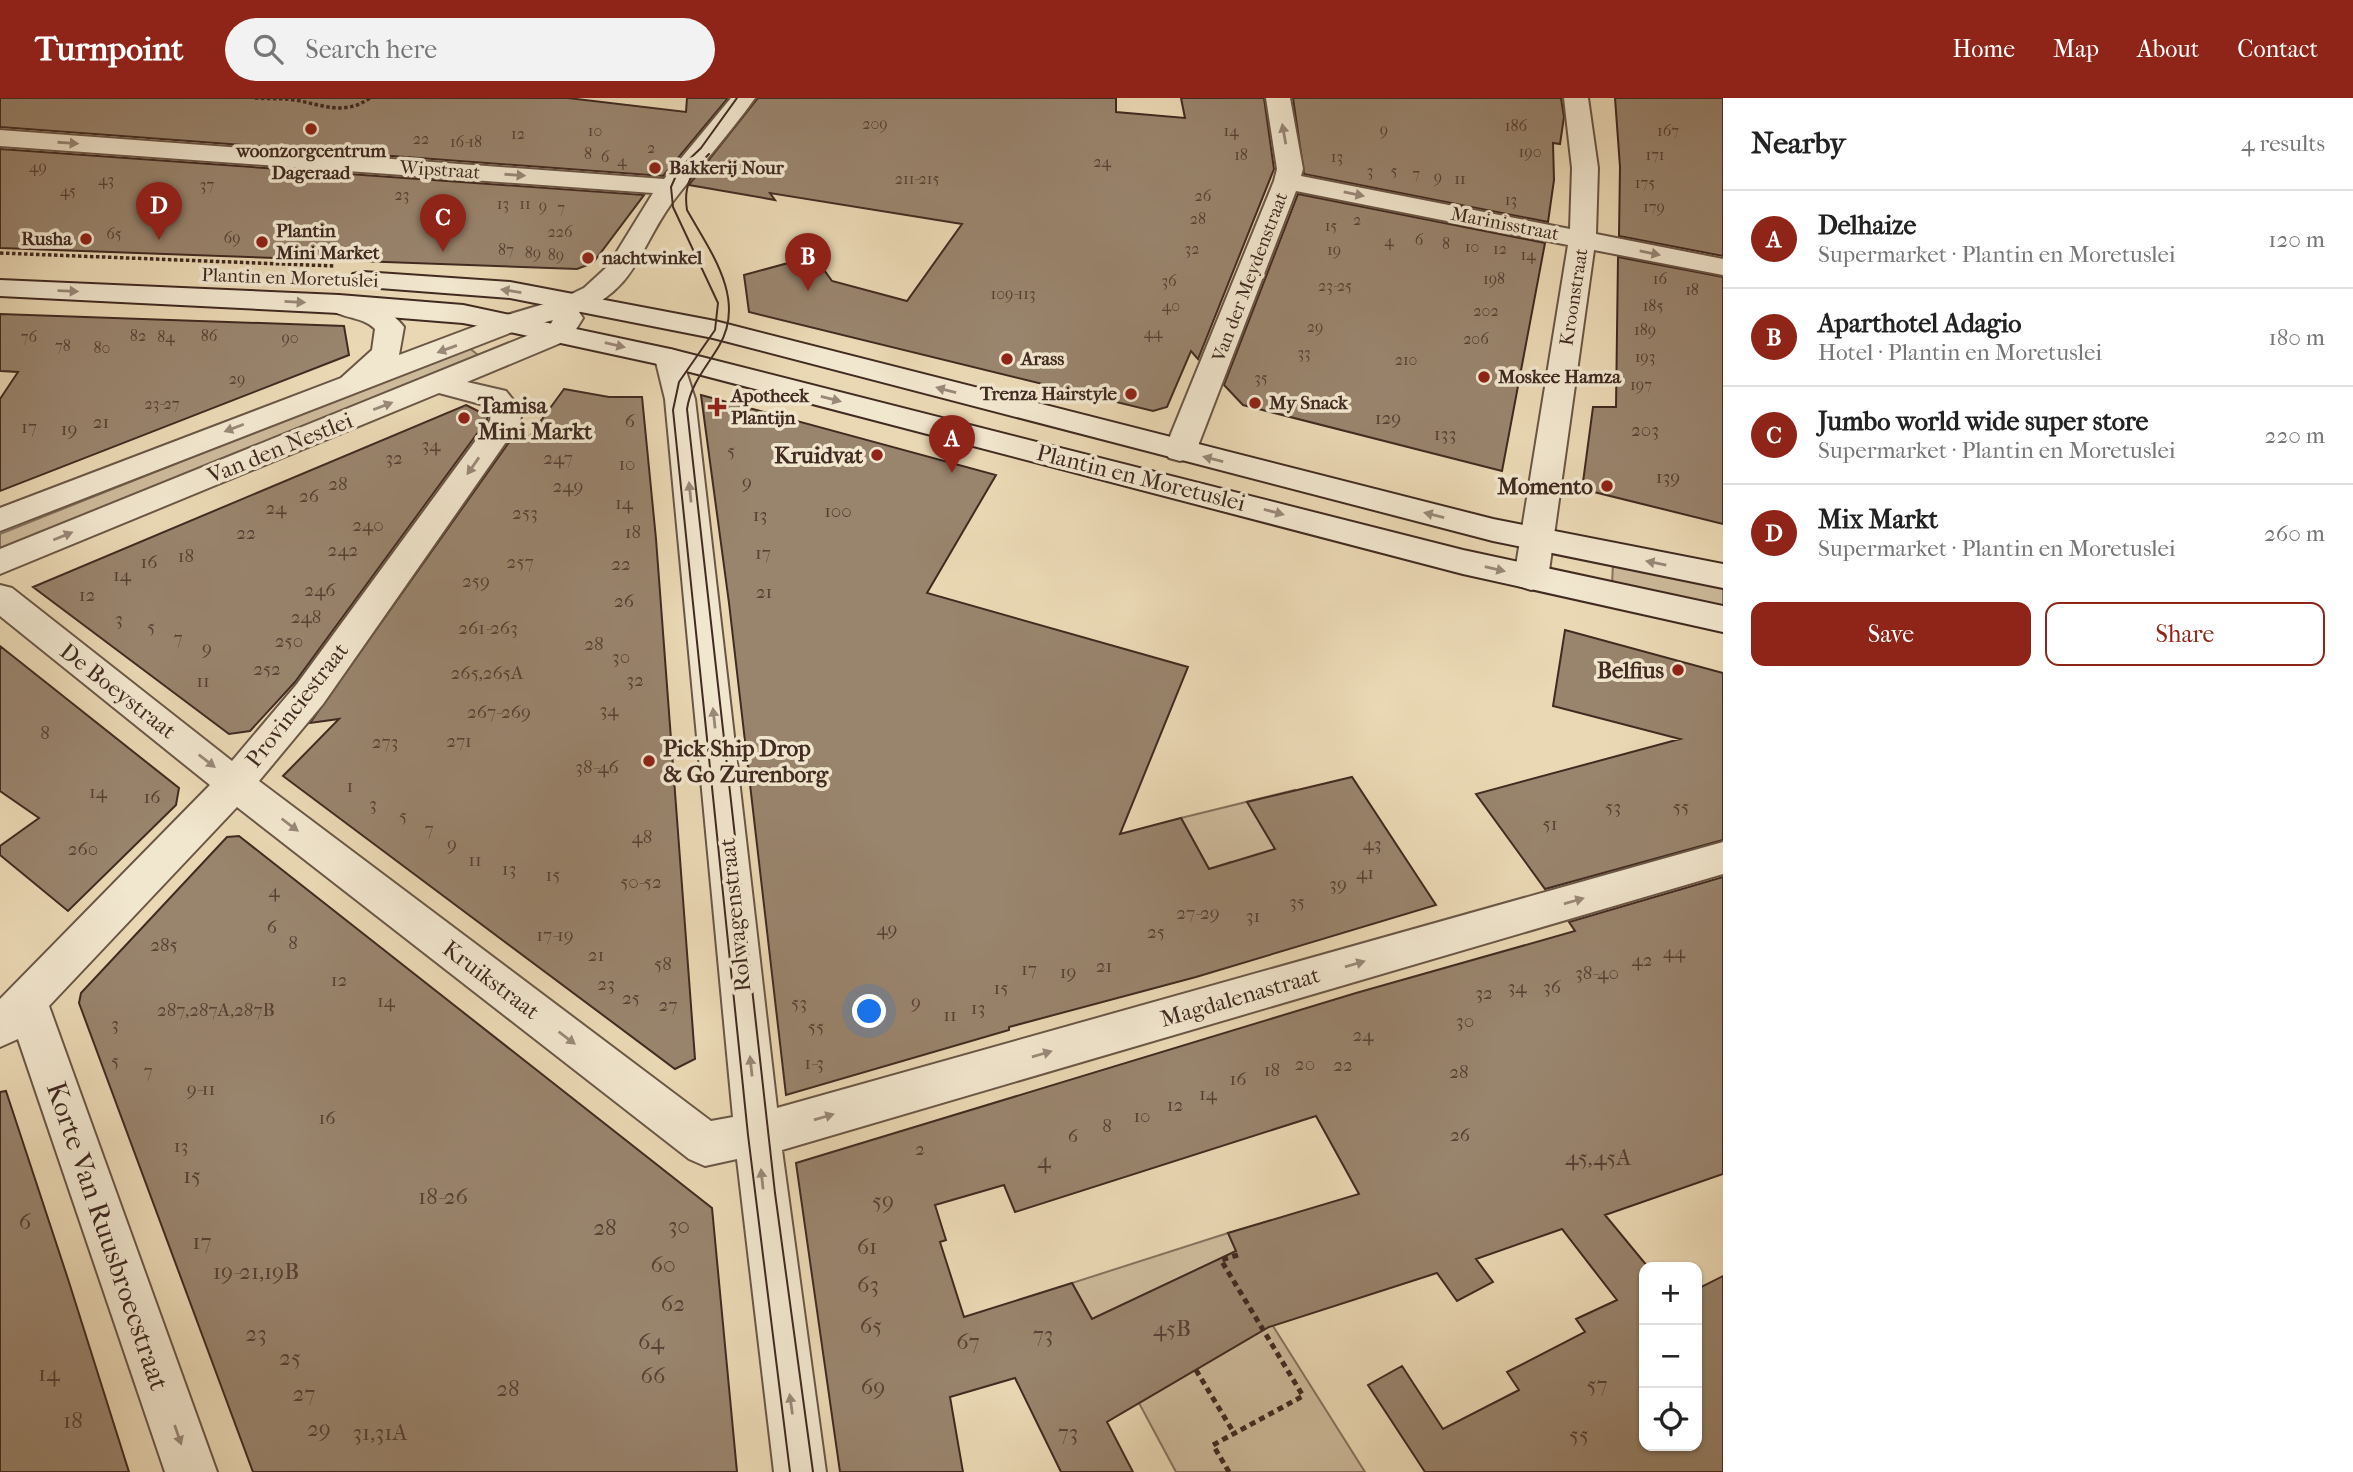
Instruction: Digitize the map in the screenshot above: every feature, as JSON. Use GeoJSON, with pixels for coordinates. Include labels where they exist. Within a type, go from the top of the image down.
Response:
{"type":"FeatureCollection","features":[{"type":"Feature","properties":{"kind":"street"},"geometry":{"type":"LineString","coordinates":[[559,333],[578,304],[614,278],[653,211],[708,147],[743,98]]}},
{"type":"Feature","properties":{"kind":"street","name":"Van der Meydenstraat"},"geometry":{"type":"LineString","coordinates":[[1180,451],[1287,181],[1290,169],[1278,98]]}},
{"type":"Feature","properties":{"kind":"street","name":"Kroonstraat"},"geometry":{"type":"LineString","coordinates":[[1531,578],[1583,240],[1587,178],[1576,98]]}},
{"type":"Feature","properties":{"kind":"street","name":"Wipstraat"},"geometry":{"type":"LineString","coordinates":[[0,138],[671,187]]}},
{"type":"Feature","properties":{"kind":"street","name":"Marinisstraat"},"geometry":{"type":"LineString","coordinates":[[1287,181],[1723,267]]}},
{"type":"Feature","properties":{"kind":"street","name":"Plantin en Moretuslei"},"geometry":{"type":"LineString","coordinates":[[0,267],[453,285],[510,290],[727,333],[1180,451],[1536,539],[1723,576]]}},
{"type":"Feature","properties":{"kind":"street","name":"Plantin en Moretuslei"},"geometry":{"type":"LineString","coordinates":[[0,288],[339,304],[463,314],[510,323],[670,358],[1531,578],[1723,619]]}},
{"type":"Feature","properties":{"kind":"street"},"geometry":{"type":"LineString","coordinates":[[339,304],[379,316],[390,327],[386,353],[375,365],[348,384]]}},
{"type":"Feature","properties":{"kind":"street","name":"Plantin en Moretuslei"},"geometry":{"type":"LineString","coordinates":[[510,323],[578,304]]}},
{"type":"Feature","properties":{"kind":"street","name":"Van den Nestlei"},"geometry":{"type":"LineString","coordinates":[[0,520],[510,323]]}},
{"type":"Feature","properties":{"kind":"street","name":"Van den Nestlei"},"geometry":{"type":"LineString","coordinates":[[0,562],[559,333]]}},
{"type":"Feature","properties":{"kind":"street","name":"Rolwagenstraat"},"geometry":{"type":"LineString","coordinates":[[670,358],[680,399],[757,1134],[800,1472]]}},
{"type":"Feature","properties":{"kind":"street","name":"Provinciestraat"},"geometry":{"type":"LineString","coordinates":[[13,1014],[235,784],[310,694],[505,422],[507,411],[495,398],[439,384]]}},
{"type":"Feature","properties":{"kind":"street","name":"De Boeystraat"},"geometry":{"type":"LineString","coordinates":[[0,597],[235,784]]}},
{"type":"Feature","properties":{"kind":"street","name":"Kruikstraat"},"geometry":{"type":"LineString","coordinates":[[235,784],[705,1144],[757,1134]]}},
{"type":"Feature","properties":{"kind":"street","name":"Magdalenastraat"},"geometry":{"type":"LineString","coordinates":[[757,1134],[1723,858]]}},
{"type":"Feature","properties":{"kind":"street","name":"Korte Van Ruusbroecstraat"},"geometry":{"type":"LineString","coordinates":[[13,1014],[191,1472]]}},
{"type":"Feature","properties":{"kind":"path"},"geometry":{"type":"LineString","coordinates":[[255,98],[295,100],[326,111],[360,108],[370,98]]}},
{"type":"Feature","properties":{"kind":"path"},"geometry":{"type":"LineString","coordinates":[[1229,1472],[1213,1445],[1303,1396],[1221,1260],[1238,1255]]}},
{"type":"Feature","properties":{"kind":"path"},"geometry":{"type":"LineString","coordinates":[[1196,1370],[1234,1433]]}},
{"type":"Feature","properties":{"kind":"shaded area"},"geometry":{"type":"Polygon","coordinates":[[[468,347],[478,355],[0,550],[0,534],[468,347]]]}},
{"type":"Feature","properties":{"kind":"shaded area"},"geometry":{"type":"Polygon","coordinates":[[[1613,563],[1723,586],[1723,609],[1612,585],[1613,563]]]}},
{"type":"Feature","properties":{"kind":"shaded area"},"geometry":{"type":"Polygon","coordinates":[[[1295,790],[1321,832],[1243,882],[1231,862],[1209,869],[1181,818],[1295,790]]]}},
{"type":"Feature","properties":{"kind":"shaded area"},"geometry":{"type":"Polygon","coordinates":[[[1228,1233],[1273,1326],[1365,1472],[1176,1472],[1139,1403],[1252,1336],[1209,1264],[1092,1319],[1072,1283],[1228,1233]]]}},
{"type":"Feature","properties":{"kind":"building"},"geometry":{"type":"Polygon","coordinates":[[[0,98],[568,98],[686,112],[687,98],[728,98],[663,176],[0,127],[0,98]]]}},
{"type":"Feature","properties":{"kind":"building"},"geometry":{"type":"Polygon","coordinates":[[[758,98],[1116,98],[1116,112],[1185,118],[1181,98],[1264,98],[1274,169],[1198,359],[1191,351],[1167,407],[1153,411],[749,312],[744,275],[814,256],[832,281],[907,301],[962,224],[770,193],[775,200],[689,185],[758,98]]]}},
{"type":"Feature","properties":{"kind":"building"},"geometry":{"type":"Polygon","coordinates":[[[1293,98],[1561,98],[1564,117],[1560,144],[1553,143],[1554,180],[1548,222],[1304,174],[1293,98]]]}},
{"type":"Feature","properties":{"kind":"building"},"geometry":{"type":"Polygon","coordinates":[[[1615,98],[1723,98],[1723,256],[1619,236],[1620,167],[1615,98]]]}},
{"type":"Feature","properties":{"kind":"building"},"geometry":{"type":"Polygon","coordinates":[[[0,149],[644,195],[593,263],[577,269],[0,248],[0,149]]]}},
{"type":"Feature","properties":{"kind":"building"},"geometry":{"type":"Polygon","coordinates":[[[1298,194],[1545,243],[1502,471],[1243,405],[1224,385],[1298,194]]]}},
{"type":"Feature","properties":{"kind":"building"},"geometry":{"type":"Polygon","coordinates":[[[1618,257],[1723,277],[1723,524],[1594,492],[1583,482],[1593,407],[1616,407],[1618,257]]]}},
{"type":"Feature","properties":{"kind":"building"},"geometry":{"type":"Polygon","coordinates":[[[0,314],[344,326],[349,355],[0,491],[0,399],[18,372],[0,371],[0,314]]]}},
{"type":"Feature","properties":{"kind":"building"},"geometry":{"type":"Polygon","coordinates":[[[564,389],[609,397],[642,397],[656,539],[695,1059],[675,1069],[283,776],[339,719],[310,723],[517,431],[529,437],[564,389]]]}},
{"type":"Feature","properties":{"kind":"building"},"geometry":{"type":"Polygon","coordinates":[[[701,395],[996,475],[927,593],[1188,667],[1120,834],[1181,818],[1209,869],[1275,849],[1247,802],[1352,777],[1436,905],[1196,977],[1009,1027],[1009,1030],[786,1095],[729,603],[701,395]]]}},
{"type":"Feature","properties":{"kind":"building"},"geometry":{"type":"Polygon","coordinates":[[[466,405],[488,416],[487,420],[295,682],[250,731],[229,734],[33,587],[466,405]]]}},
{"type":"Feature","properties":{"kind":"building"},"geometry":{"type":"Polygon","coordinates":[[[1565,630],[1723,673],[1723,840],[1545,889],[1476,794],[1680,739],[1553,706],[1565,630]]]}},
{"type":"Feature","properties":{"kind":"building"},"geometry":{"type":"Polygon","coordinates":[[[0,646],[179,788],[176,805],[68,911],[0,855],[0,846],[39,818],[0,791],[0,646]]]}},
{"type":"Feature","properties":{"kind":"building"},"geometry":{"type":"Polygon","coordinates":[[[239,836],[712,1208],[737,1472],[253,1472],[79,1003],[81,993],[227,837],[239,836]]]}},
{"type":"Feature","properties":{"kind":"building"},"geometry":{"type":"Polygon","coordinates":[[[1723,877],[1723,1174],[1605,1215],[1644,1262],[1639,1262],[1639,1451],[1702,1451],[1702,1286],[1723,1276],[1723,1472],[1425,1472],[1368,1385],[1402,1366],[1443,1429],[1519,1390],[1507,1372],[1585,1332],[1576,1319],[1617,1300],[1562,1229],[1476,1259],[1493,1282],[1457,1301],[1437,1273],[1269,1327],[1107,1422],[1133,1472],[1061,1472],[1015,1378],[950,1397],[963,1472],[840,1472],[796,1163],[1356,993],[1575,931],[1569,922],[1723,877]],[[1316,1116],[1015,1212],[1004,1185],[935,1205],[946,1240],[940,1242],[964,1317],[1072,1283],[1092,1319],[1236,1251],[1228,1233],[1359,1194],[1316,1116]]]}},
{"type":"Feature","properties":{"kind":"building"},"geometry":{"type":"Polygon","coordinates":[[[6,1091],[129,1472],[0,1472],[0,1092],[6,1091]]]}},
{"type":"Feature","properties":{"kind":"tram line"},"geometry":{"type":"LineString","coordinates":[[737,98],[701,148],[679,169],[671,187],[673,207],[718,303],[715,330],[679,382],[673,410],[748,1135],[790,1472]]}},
{"type":"Feature","properties":{"kind":"tram line"},"geometry":{"type":"LineString","coordinates":[[709,154],[690,179],[686,193],[687,210],[715,259],[727,293],[729,311],[727,328],[719,346],[695,383],[687,409],[775,1193],[813,1472]]}},
{"type":"Feature","properties":{"kind":"place","name":"woonzorgcentrum Dageraad"},"geometry":{"type":"Point","coordinates":[311,129]}},
{"type":"Feature","properties":{"kind":"place","name":"Bakkerij Nour"},"geometry":{"type":"Point","coordinates":[655,168]}},
{"type":"Feature","properties":{"kind":"place","name":"Rusha"},"geometry":{"type":"Point","coordinates":[86,239]}},
{"type":"Feature","properties":{"kind":"place","name":"Mix Markt"},"geometry":{"type":"Point","coordinates":[159,240]}},
{"type":"Feature","properties":{"kind":"place","name":"Plantin Mini Market"},"geometry":{"type":"Point","coordinates":[262,242]}},
{"type":"Feature","properties":{"kind":"place","name":"Jumbo world wide super store"},"geometry":{"type":"Point","coordinates":[443,252]}},
{"type":"Feature","properties":{"kind":"place","name":"nachtwinkel"},"geometry":{"type":"Point","coordinates":[588,258]}},
{"type":"Feature","properties":{"kind":"place","name":"Aparthotel Adagio"},"geometry":{"type":"Point","coordinates":[808,291]}},
{"type":"Feature","properties":{"kind":"place","name":"Arass"},"geometry":{"type":"Point","coordinates":[1007,359]}},
{"type":"Feature","properties":{"kind":"place","name":"Moskee Hamza"},"geometry":{"type":"Point","coordinates":[1484,377]}},
{"type":"Feature","properties":{"kind":"place","name":"Trenza Hairstyle"},"geometry":{"type":"Point","coordinates":[1131,394]}},
{"type":"Feature","properties":{"kind":"place","name":"My Snack"},"geometry":{"type":"Point","coordinates":[1255,403]}},
{"type":"Feature","properties":{"kind":"place","name":"Apotheek Plantijn"},"geometry":{"type":"Point","coordinates":[717,407]}},
{"type":"Feature","properties":{"kind":"place","name":"Tamisa Mini Markt"},"geometry":{"type":"Point","coordinates":[464,418]}},
{"type":"Feature","properties":{"kind":"place","name":"Kruidvat"},"geometry":{"type":"Point","coordinates":[877,455]}},
{"type":"Feature","properties":{"kind":"place","name":"Delhaize"},"geometry":{"type":"Point","coordinates":[952,473]}},
{"type":"Feature","properties":{"kind":"place","name":"Momento"},"geometry":{"type":"Point","coordinates":[1607,486]}},
{"type":"Feature","properties":{"kind":"place","name":"Belfius"},"geometry":{"type":"Point","coordinates":[1678,670]}},
{"type":"Feature","properties":{"kind":"place","name":"Pick Ship Drop & Go Zurenborg"},"geometry":{"type":"Point","coordinates":[649,761]}}]}
